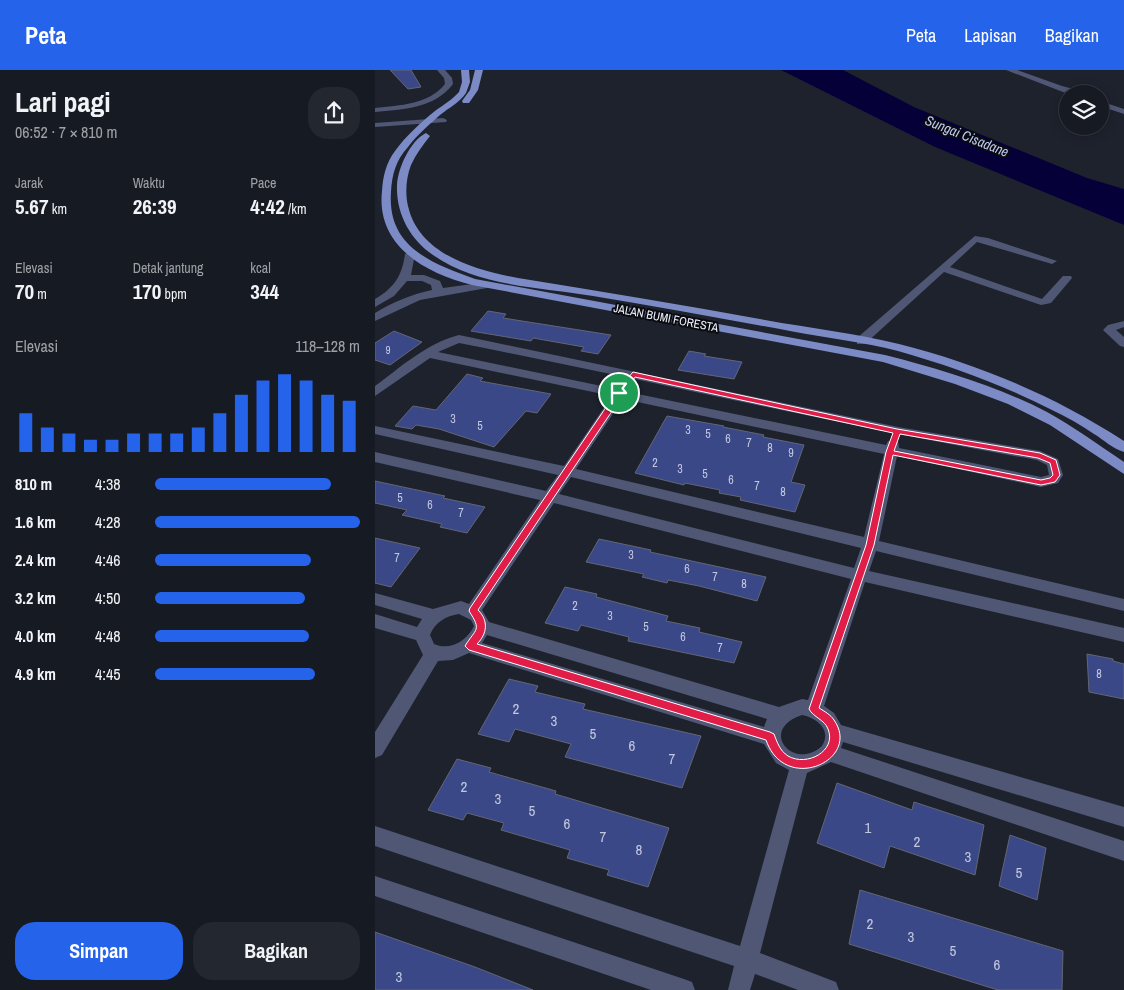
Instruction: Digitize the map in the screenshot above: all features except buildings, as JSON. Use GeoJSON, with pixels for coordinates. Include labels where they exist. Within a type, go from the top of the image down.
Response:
{"type":"FeatureCollection","features":[{"type":"Feature","properties":{"kind":"main road","name":"JALAN BUMI FORESTA"},"geometry":{"type":"LineString","coordinates":[[465,70],[466,82],[461,94],[405,144],[393,160],[388,175],[385,204],[387,222],[395,237],[410,254],[438,269],[472,282],[885,359],[930,372],[979,388],[1031,409],[1124,469]]}},
{"type":"Feature","properties":{"kind":"main road","name":"JALAN BUMI FORESTA"},"geometry":{"type":"LineString","coordinates":[[479,70],[471,94],[418,144],[407,160],[403,174],[401,206],[407,221],[420,240],[439,254],[490,275],[600,293],[861,341],[940,359],[991,377],[1045,400],[1124,447]]}},
{"type":"Feature","properties":{"kind":"main road"},"geometry":{"type":"LineString","coordinates":[[388,175],[403,174]]}},
{"type":"Feature","properties":{"kind":"main road"},"geometry":{"type":"LineString","coordinates":[[591,304],[600,293]]}},
{"type":"Feature","properties":{"kind":"street"},"geometry":{"type":"LineString","coordinates":[[375,110],[409,105],[436,98],[449,84],[448,78],[441,70]]}},
{"type":"Feature","properties":{"kind":"street"},"geometry":{"type":"LineString","coordinates":[[1010,70],[1059,88]]}},
{"type":"Feature","properties":{"kind":"street"},"geometry":{"type":"LineString","coordinates":[[1109,98],[1115,99],[1109,102]]}},
{"type":"Feature","properties":{"kind":"street"},"geometry":{"type":"LineString","coordinates":[[1109,106],[1124,112]]}},
{"type":"Feature","properties":{"kind":"street"},"geometry":{"type":"LineString","coordinates":[[375,124],[431,119],[443,120]]}},
{"type":"Feature","properties":{"kind":"street"},"geometry":{"type":"LineString","coordinates":[[861,341],[977,239],[1052,260]]}},
{"type":"Feature","properties":{"kind":"street"},"geometry":{"type":"LineString","coordinates":[[375,304],[398,287],[405,278],[409,270],[410,254]]}},
{"type":"Feature","properties":{"kind":"street"},"geometry":{"type":"LineString","coordinates":[[942,268],[1041,302],[1047,301],[1067,278]]}},
{"type":"Feature","properties":{"kind":"street"},"geometry":{"type":"LineString","coordinates":[[405,278],[431,280],[436,283],[438,291]]}},
{"type":"Feature","properties":{"kind":"street"},"geometry":{"type":"LineString","coordinates":[[375,318],[399,302],[438,291],[487,285]]}},
{"type":"Feature","properties":{"kind":"street"},"geometry":{"type":"LineString","coordinates":[[1124,324],[1112,327],[1109,330],[1124,343]]}},
{"type":"Feature","properties":{"kind":"street"},"geometry":{"type":"LineString","coordinates":[[375,392],[446,342],[459,339],[633,374],[897,431],[1040,456],[1053,462],[1057,475],[1053,480],[1041,482],[890,452],[429,354]]}},
{"type":"Feature","properties":{"kind":"street"},"geometry":{"type":"LineString","coordinates":[[473,611],[633,374]]}},
{"type":"Feature","properties":{"kind":"street"},"geometry":{"type":"LineString","coordinates":[[375,430],[568,472],[1124,605]]}},
{"type":"Feature","properties":{"kind":"street"},"geometry":{"type":"LineString","coordinates":[[814,709],[870,545],[890,452],[897,431]]}},
{"type":"Feature","properties":{"kind":"street"},"geometry":{"type":"LineString","coordinates":[[375,457],[550,497],[860,575],[1124,635]]}},
{"type":"Feature","properties":{"kind":"street"},"geometry":{"type":"LineString","coordinates":[[375,599],[434,616]]}},
{"type":"Feature","properties":{"kind":"street"},"geometry":{"type":"LineString","coordinates":[[461,608],[473,611],[480,618],[482,627],[478,637],[469,646],[457,652],[445,654],[434,652],[423,642],[422,635],[428,621],[434,616],[447,609],[461,608]]}},
{"type":"Feature","properties":{"kind":"street"},"geometry":{"type":"LineString","coordinates":[[375,621],[422,635]]}},
{"type":"Feature","properties":{"kind":"street"},"geometry":{"type":"LineString","coordinates":[[482,627],[779,715]]}},
{"type":"Feature","properties":{"kind":"street"},"geometry":{"type":"LineString","coordinates":[[469,646],[770,737]]}},
{"type":"Feature","properties":{"kind":"street"},"geometry":{"type":"LineString","coordinates":[[375,749],[434,652]]}},
{"type":"Feature","properties":{"kind":"street"},"geometry":{"type":"LineString","coordinates":[[801,707],[814,709],[823,714],[834,731],[834,742],[829,753],[817,762],[800,765],[785,760],[775,750],[770,737],[772,725],[779,715],[789,709],[801,707]]}},
{"type":"Feature","properties":{"kind":"street"},"geometry":{"type":"LineString","coordinates":[[834,731],[1124,817]]}},
{"type":"Feature","properties":{"kind":"street"},"geometry":{"type":"LineString","coordinates":[[829,753],[1124,851]]}},
{"type":"Feature","properties":{"kind":"street"},"geometry":{"type":"LineString","coordinates":[[739,990],[800,765]]}},
{"type":"Feature","properties":{"kind":"street"},"geometry":{"type":"LineString","coordinates":[[375,836],[748,960],[828,990]]}},
{"type":"Feature","properties":{"kind":"street"},"geometry":{"type":"LineString","coordinates":[[375,886],[684,990]]}},
{"type":"Feature","properties":{"kind":"water","name":"Sungai Cisadane"},"geometry":{"type":"Polygon","coordinates":[[[781,70],[843,70],[914,107],[1087,178],[1124,189],[1124,225],[935,147],[781,70]]]}},
{"type":"Feature","properties":{"kind":"route"},"geometry":{"type":"LineString","coordinates":[[619,393],[568,472],[473,611],[480,618],[482,627],[478,637],[469,646],[770,737],[775,750],[785,760],[800,765],[817,762],[829,753],[834,742],[834,731],[830,722],[823,714],[814,709],[835,642],[870,545],[890,452],[897,431],[1040,456],[1053,462],[1057,475],[1053,480],[1041,482],[890,452],[897,431],[633,374],[619,393]]}}]}
